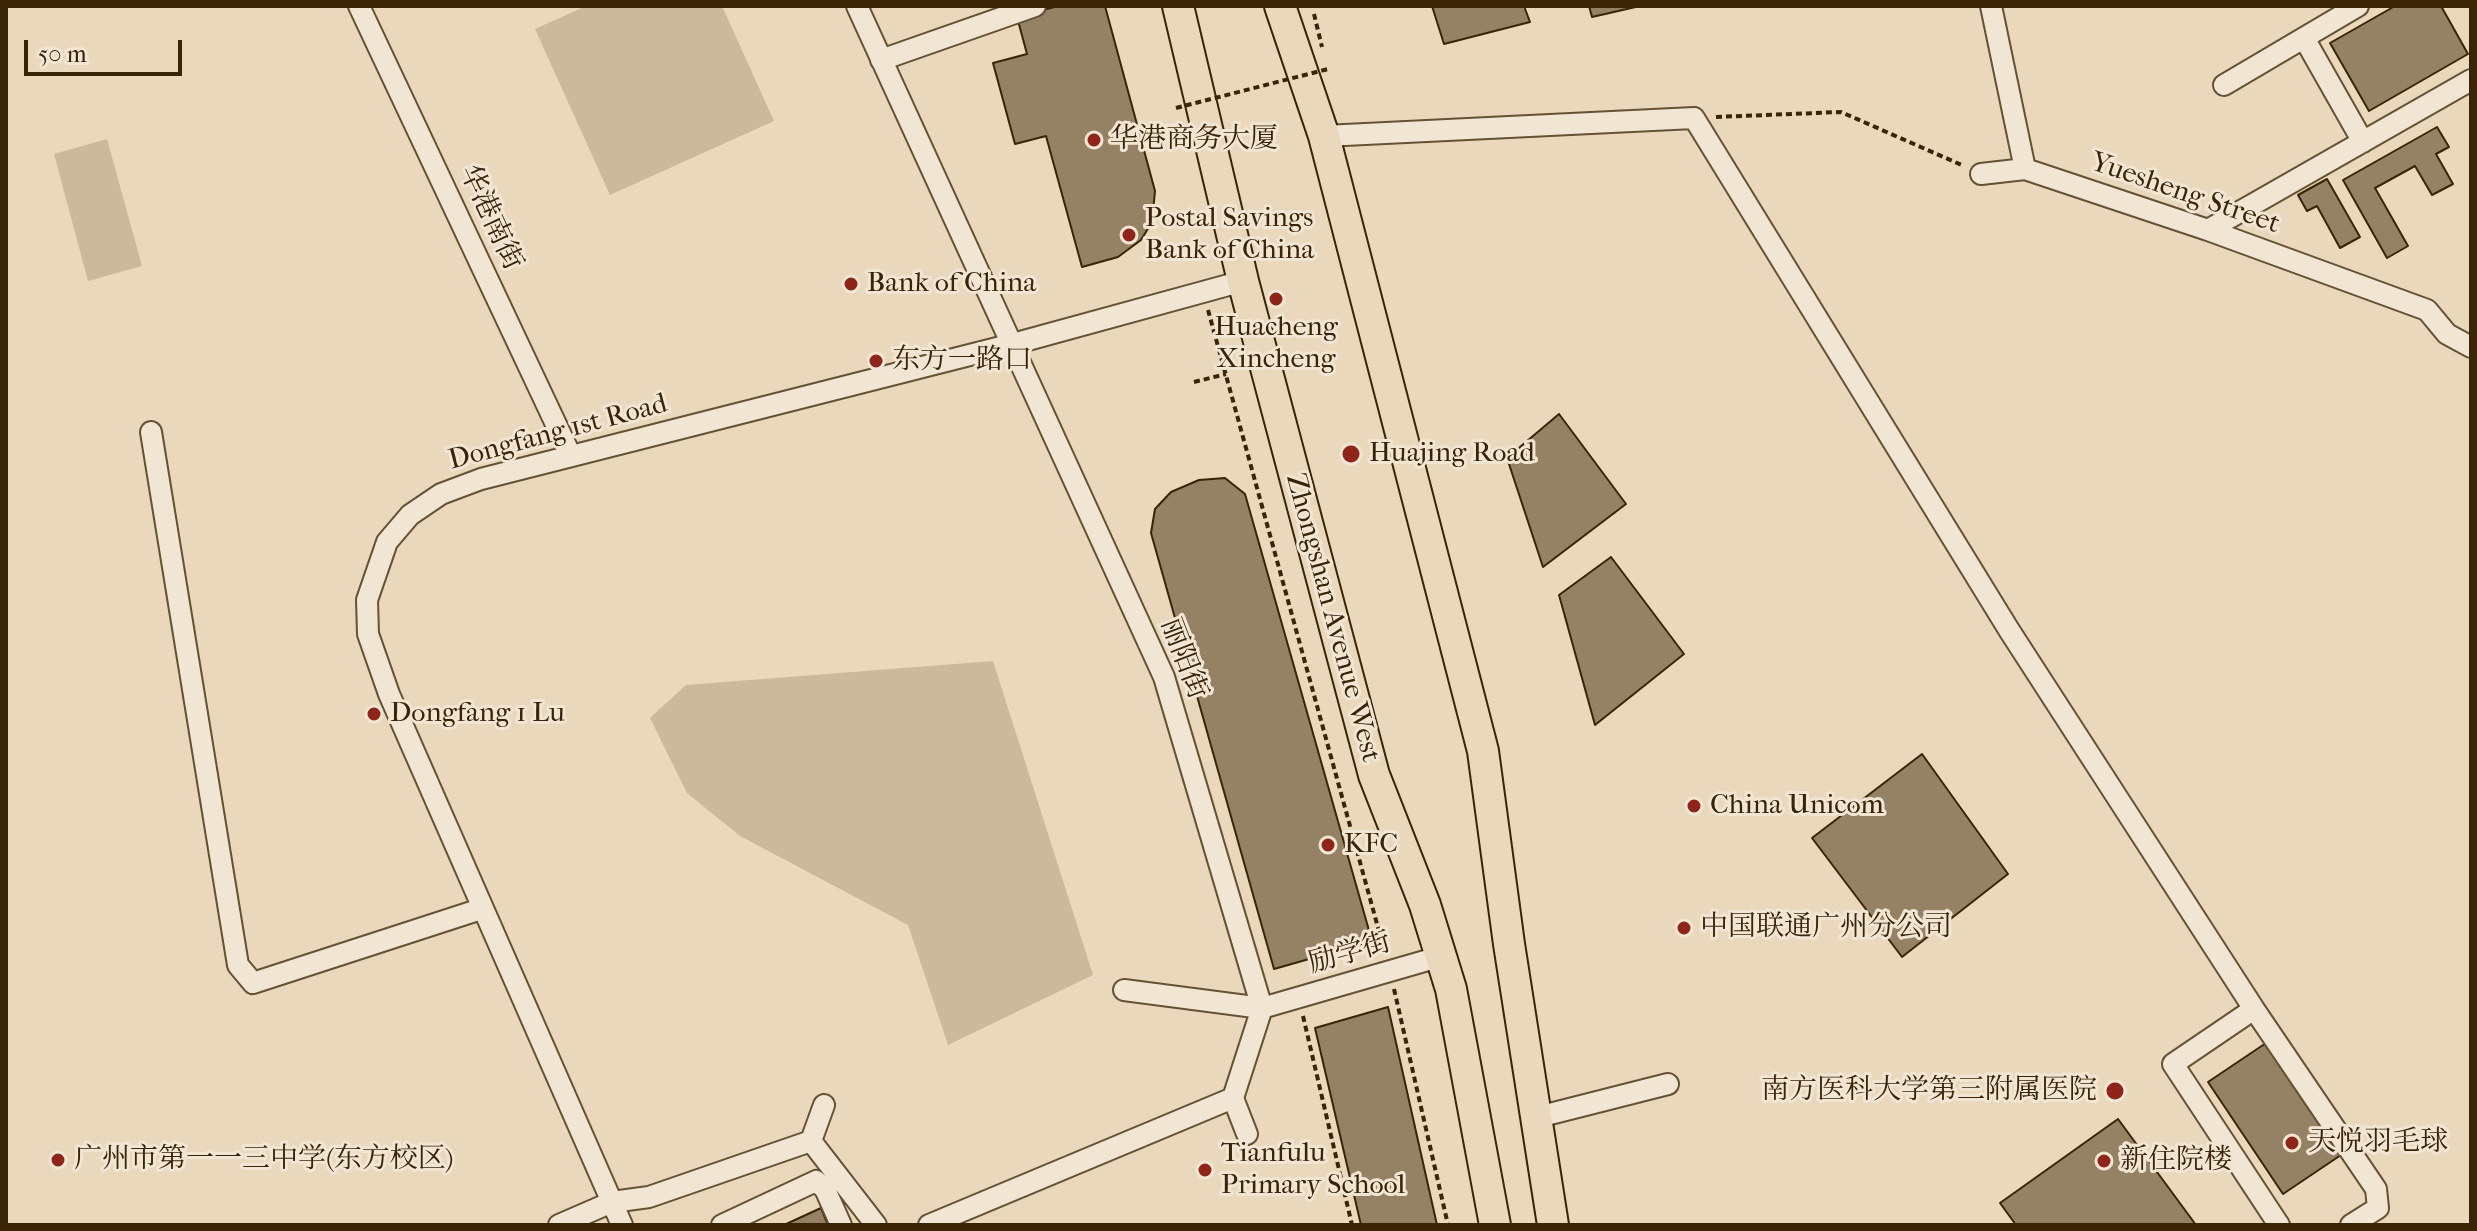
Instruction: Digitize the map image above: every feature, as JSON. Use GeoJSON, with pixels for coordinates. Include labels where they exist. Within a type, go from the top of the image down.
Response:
{"type":"FeatureCollection","features":[{"type":"Feature","properties":{"kind":"highway","name":"Zhongshan Avenue West"},"geometry":{"type":"LineString","coordinates":[[1178,6],[1243,281],[1374,775],[1442,956],[1467,1061],[1495,1225]]}},
{"type":"Feature","properties":{"kind":"highway"},"geometry":{"type":"LineString","coordinates":[[1280,6],[1324,136],[1483,751],[1509,944],[1553,1225]]}},
{"type":"Feature","properties":{"kind":"street","name":"华港南街"},"geometry":{"type":"LineString","coordinates":[[359,6],[570,454]]}},
{"type":"Feature","properties":{"kind":"street","name":"丽阳街"},"geometry":{"type":"LineString","coordinates":[[857,6],[1164,677],[1267,1006]]}},
{"type":"Feature","properties":{"kind":"street"},"geometry":{"type":"LineString","coordinates":[[881,60],[1035,6]]}},
{"type":"Feature","properties":{"kind":"street"},"geometry":{"type":"LineString","coordinates":[[1981,174],[2025,169],[1991,6]]}},
{"type":"Feature","properties":{"kind":"street"},"geometry":{"type":"LineString","coordinates":[[2224,85],[2358,6]]}},
{"type":"Feature","properties":{"kind":"street"},"geometry":{"type":"LineString","coordinates":[[2304,38],[2363,142]]}},
{"type":"Feature","properties":{"kind":"street"},"geometry":{"type":"LineString","coordinates":[[2208,230],[2471,80]]}},
{"type":"Feature","properties":{"kind":"street"},"geometry":{"type":"LineString","coordinates":[[1324,136],[1694,118],[2009,630],[2254,1009],[2376,1189],[2378,1208],[2351,1225]]}},
{"type":"Feature","properties":{"kind":"street","name":"Yuesheng Street"},"geometry":{"type":"LineString","coordinates":[[2025,169],[2208,230],[2427,310],[2447,334],[2471,347]]}},
{"type":"Feature","properties":{"kind":"street","name":"Dongfang 1st Road"},"geometry":{"type":"LineString","coordinates":[[622,1225],[481,909],[389,694],[368,634],[367,600],[387,542],[410,515],[441,494],[481,479],[1013,344],[1243,281]]}},
{"type":"Feature","properties":{"kind":"street"},"geometry":{"type":"LineString","coordinates":[[151,432],[238,965],[253,983],[481,909]]}},
{"type":"Feature","properties":{"kind":"street","name":"励学街"},"geometry":{"type":"LineString","coordinates":[[1267,1006],[1442,956]]}},
{"type":"Feature","properties":{"kind":"street"},"geometry":{"type":"LineString","coordinates":[[1124,990],[1267,1006],[1233,1098],[1247,1134]]}},
{"type":"Feature","properties":{"kind":"street"},"geometry":{"type":"LineString","coordinates":[[2254,1009],[2173,1064],[2279,1225]]}},
{"type":"Feature","properties":{"kind":"street"},"geometry":{"type":"LineString","coordinates":[[1538,1117],[1668,1084]]}},
{"type":"Feature","properties":{"kind":"street"},"geometry":{"type":"LineString","coordinates":[[929,1225],[1233,1098]]}},
{"type":"Feature","properties":{"kind":"street"},"geometry":{"type":"LineString","coordinates":[[811,1141],[824,1105]]}},
{"type":"Feature","properties":{"kind":"street"},"geometry":{"type":"LineString","coordinates":[[559,1225],[612,1202],[649,1197],[811,1141]]}},
{"type":"Feature","properties":{"kind":"street"},"geometry":{"type":"LineString","coordinates":[[811,1141],[876,1225]]}},
{"type":"Feature","properties":{"kind":"street"},"geometry":{"type":"LineString","coordinates":[[722,1225],[816,1181],[825,1189],[841,1225]]}},
{"type":"Feature","properties":{"kind":"path"},"geometry":{"type":"LineString","coordinates":[[1176,108],[1328,69]]}},
{"type":"Feature","properties":{"kind":"path"},"geometry":{"type":"LineString","coordinates":[[1694,118],[1841,112],[1981,174]]}},
{"type":"Feature","properties":{"kind":"path"},"geometry":{"type":"LineString","coordinates":[[1203,292],[1391,971],[1448,1225]]}},
{"type":"Feature","properties":{"kind":"path"},"geometry":{"type":"LineString","coordinates":[[1194,382],[1226,374]]}},
{"type":"Feature","properties":{"kind":"path"},"geometry":{"type":"LineString","coordinates":[[1298,998],[1352,1225]]}},
{"type":"Feature","properties":{"kind":"shaded area"},"geometry":{"type":"Polygon","coordinates":[[[586,6],[722,6],[774,121],[610,195],[535,29],[586,6]]]}},
{"type":"Feature","properties":{"kind":"shaded area"},"geometry":{"type":"Polygon","coordinates":[[[107,139],[142,266],[88,281],[54,154],[107,139]]]}},
{"type":"Feature","properties":{"kind":"shaded area"},"geometry":{"type":"Polygon","coordinates":[[[993,661],[1093,975],[948,1045],[908,925],[740,836],[687,793],[650,718],[686,685],[993,661]]]}},
{"type":"Feature","properties":{"kind":"building","name":"华港商务大厦"},"geometry":{"type":"Polygon","coordinates":[[[1058,6],[1105,6],[1155,191],[1152,222],[1141,240],[1118,257],[1082,267],[1046,136],[1015,144],[993,63],[1027,54],[1017,17],[1058,6]]]}},
{"type":"Feature","properties":{"kind":"building"},"geometry":{"type":"Polygon","coordinates":[[[1432,6],[1524,6],[1530,22],[1444,44],[1432,6]]]}},
{"type":"Feature","properties":{"kind":"building"},"geometry":{"type":"Polygon","coordinates":[[[1589,6],[1640,6],[1592,17],[1589,6]]]}},
{"type":"Feature","properties":{"kind":"building"},"geometry":{"type":"Polygon","coordinates":[[[2395,6],[2441,6],[2468,54],[2369,111],[2330,43],[2395,6]]]}},
{"type":"Feature","properties":{"kind":"building"},"geometry":{"type":"Polygon","coordinates":[[[2437,127],[2449,147],[2436,154],[2453,184],[2432,195],[2415,166],[2375,188],[2408,246],[2387,258],[2343,180],[2437,127]]]}},
{"type":"Feature","properties":{"kind":"building"},"geometry":{"type":"Polygon","coordinates":[[[2327,179],[2360,237],[2340,248],[2317,206],[2307,211],[2298,195],[2327,179]]]}},
{"type":"Feature","properties":{"kind":"building"},"geometry":{"type":"Polygon","coordinates":[[[1559,414],[1626,504],[1543,567],[1507,458],[1559,414]]]}},
{"type":"Feature","properties":{"kind":"building"},"geometry":{"type":"Polygon","coordinates":[[[1225,478],[1245,494],[1372,941],[1274,969],[1151,533],[1155,509],[1171,492],[1199,480],[1225,478]]]}},
{"type":"Feature","properties":{"kind":"building"},"geometry":{"type":"Polygon","coordinates":[[[1611,557],[1684,654],[1595,725],[1559,595],[1611,557]]]}},
{"type":"Feature","properties":{"kind":"building"},"geometry":{"type":"Polygon","coordinates":[[[1922,754],[2008,874],[1902,957],[1812,838],[1922,754]]]}},
{"type":"Feature","properties":{"kind":"building"},"geometry":{"type":"Polygon","coordinates":[[[1388,1007],[1437,1225],[1361,1225],[1315,1028],[1388,1007]]]}},
{"type":"Feature","properties":{"kind":"building"},"geometry":{"type":"Polygon","coordinates":[[[2266,1043],[2341,1155],[2283,1194],[2208,1082],[2266,1043]]]}},
{"type":"Feature","properties":{"kind":"building","name":"新住院楼"},"geometry":{"type":"Polygon","coordinates":[[[2118,1119],[2196,1225],[2016,1225],[2000,1203],[2118,1119]]]}},
{"type":"Feature","properties":{"kind":"building"},"geometry":{"type":"Polygon","coordinates":[[[821,1208],[828,1225],[784,1225],[821,1208]]]}},
{"type":"Feature","properties":{"kind":"place","name":"华港商务大厦"},"geometry":{"type":"Point","coordinates":[1094,140]}},
{"type":"Feature","properties":{"kind":"place","name":"Postal Savings Bank of China"},"geometry":{"type":"Point","coordinates":[1129,235]}},
{"type":"Feature","properties":{"kind":"place","name":"Bank of China"},"geometry":{"type":"Point","coordinates":[851,284]}},
{"type":"Feature","properties":{"kind":"place","name":"Huacheng Xincheng"},"geometry":{"type":"Point","coordinates":[1276,299]}},
{"type":"Feature","properties":{"kind":"place","name":"东方一路口"},"geometry":{"type":"Point","coordinates":[876,361]}},
{"type":"Feature","properties":{"kind":"place","name":"Huajing Road"},"geometry":{"type":"Point","coordinates":[1351,454]}},
{"type":"Feature","properties":{"kind":"place","name":"Dongfang 1 Lu"},"geometry":{"type":"Point","coordinates":[374,714]}},
{"type":"Feature","properties":{"kind":"place","name":"China Unicom"},"geometry":{"type":"Point","coordinates":[1694,806]}},
{"type":"Feature","properties":{"kind":"place","name":"KFC"},"geometry":{"type":"Point","coordinates":[1328,845]}},
{"type":"Feature","properties":{"kind":"place","name":"中国联通广州分公司"},"geometry":{"type":"Point","coordinates":[1684,928]}},
{"type":"Feature","properties":{"kind":"place","name":"南方医科大学第三附属医院"},"geometry":{"type":"Point","coordinates":[2115,1091]}},
{"type":"Feature","properties":{"kind":"place","name":"天悦羽毛球"},"geometry":{"type":"Point","coordinates":[2292,1143]}},
{"type":"Feature","properties":{"kind":"place","name":"广州市第一一三中学(东方校区)"},"geometry":{"type":"Point","coordinates":[58,1160]}},
{"type":"Feature","properties":{"kind":"place","name":"新住院楼"},"geometry":{"type":"Point","coordinates":[2104,1161]}},
{"type":"Feature","properties":{"kind":"place","name":"Tianfulu Primary School"},"geometry":{"type":"Point","coordinates":[1205,1170]}}]}
